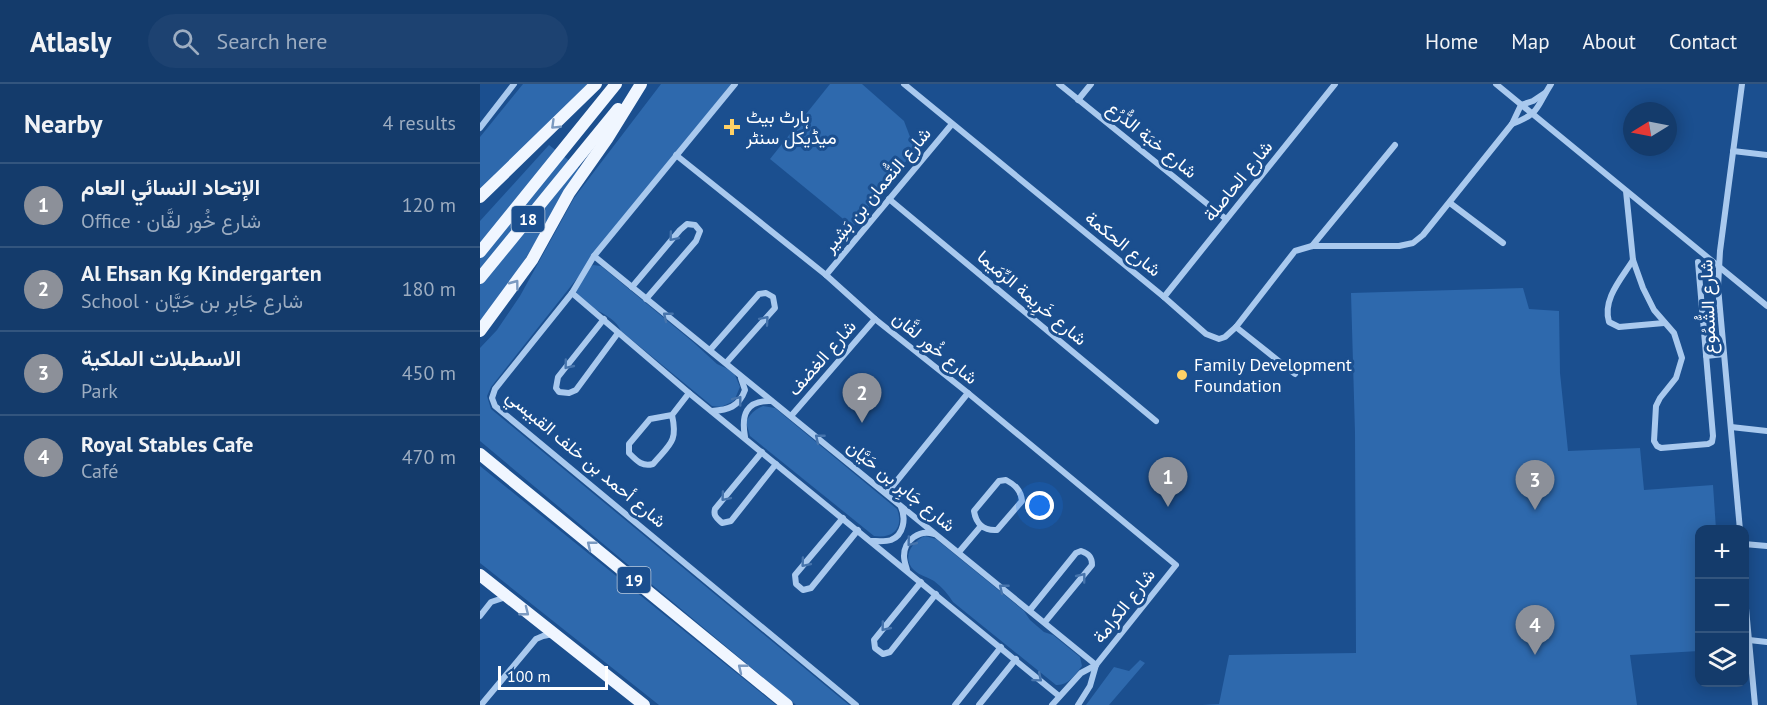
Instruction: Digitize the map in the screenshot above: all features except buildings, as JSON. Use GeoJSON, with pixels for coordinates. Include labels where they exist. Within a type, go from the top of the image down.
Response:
{"type":"FeatureCollection","features":[{"type":"Feature","properties":{"kind":"main road"},"geometry":{"type":"LineString","coordinates":[[480,198],[596,84]]}},
{"type":"Feature","properties":{"kind":"main road","name":"18"},"geometry":{"type":"LineString","coordinates":[[480,252],[616,84]]}},
{"type":"Feature","properties":{"kind":"main road"},"geometry":{"type":"LineString","coordinates":[[480,331],[532,260],[569,193],[607,139],[639,84]]}},
{"type":"Feature","properties":{"kind":"main road","name":"18"},"geometry":{"type":"LineString","coordinates":[[480,278],[639,84]]}},
{"type":"Feature","properties":{"kind":"main road","name":"19"},"geometry":{"type":"LineString","coordinates":[[480,454],[787,705]]}},
{"type":"Feature","properties":{"kind":"main road"},"geometry":{"type":"LineString","coordinates":[[480,575],[644,705]]}},
{"type":"Feature","properties":{"kind":"street"},"geometry":{"type":"LineString","coordinates":[[480,128],[514,84]]}},
{"type":"Feature","properties":{"kind":"street","name":"شارع أحمد بن خلف القبيسي"},"geometry":{"type":"LineString","coordinates":[[735,84],[594,256],[572,293],[495,389],[492,398],[495,406],[856,705]]}},
{"type":"Feature","properties":{"kind":"street","name":"شارع الحكمة"},"geometry":{"type":"LineString","coordinates":[[904,84],[1211,337],[1225,338],[1236,327]]}},
{"type":"Feature","properties":{"kind":"street","name":"شارع خبَة الدُّرُع"},"geometry":{"type":"LineString","coordinates":[[1059,84],[1226,219]]}},
{"type":"Feature","properties":{"kind":"street"},"geometry":{"type":"LineString","coordinates":[[1078,100],[1091,84]]}},
{"type":"Feature","properties":{"kind":"street"},"geometry":{"type":"LineString","coordinates":[[1496,84],[1767,306]]}},
{"type":"Feature","properties":{"kind":"street"},"geometry":{"type":"LineString","coordinates":[[1512,124],[1533,114],[1540,106],[1551,84]]}},
{"type":"Feature","properties":{"kind":"street","name":"شارع الشُّمُوع"},"geometry":{"type":"LineString","coordinates":[[1740,525],[1718,287],[1720,251],[1742,84]]}},
{"type":"Feature","properties":{"kind":"street","name":"شارع الحاصلة"},"geometry":{"type":"LineString","coordinates":[[1164,297],[1332,85]]}},
{"type":"Feature","properties":{"kind":"street"},"geometry":{"type":"LineString","coordinates":[[1295,374],[1236,327],[1295,251],[1312,246],[1399,246],[1413,243],[1423,236],[1512,124],[1521,105],[1545,93]]}},
{"type":"Feature","properties":{"kind":"street","name":"شارع النُّعمان بن بَشِير"},"geometry":{"type":"LineString","coordinates":[[826,275],[952,124]]}},
{"type":"Feature","properties":{"kind":"street"},"geometry":{"type":"LineString","coordinates":[[1312,246],[1395,145]]}},
{"type":"Feature","properties":{"kind":"street"},"geometry":{"type":"LineString","coordinates":[[1733,151],[1767,155]]}},
{"type":"Feature","properties":{"kind":"street","name":"شارع خُور لفَّان"},"geometry":{"type":"LineString","coordinates":[[676,155],[826,275],[875,319],[1176,565]]}},
{"type":"Feature","properties":{"kind":"street"},"geometry":{"type":"LineString","coordinates":[[1626,191],[1634,260],[1643,288],[1654,310],[1674,333],[1682,358],[1676,378],[1656,406],[1654,441],[1661,448],[1712,442],[1698,262]]}},
{"type":"Feature","properties":{"kind":"street","name":"شارع خَرِيمة الرِّمَيما"},"geometry":{"type":"LineString","coordinates":[[889,199],[1156,420]]}},
{"type":"Feature","properties":{"kind":"street"},"geometry":{"type":"LineString","coordinates":[[1449,202],[1503,243]]}},
{"type":"Feature","properties":{"kind":"street"},"geometry":{"type":"LineString","coordinates":[[632,287],[680,230],[687,224],[695,225],[700,231],[696,241],[646,298]]}},
{"type":"Feature","properties":{"kind":"street","name":"شارع جَابِر بن حَيَّان"},"geometry":{"type":"LineString","coordinates":[[594,256],[1096,665]]}},
{"type":"Feature","properties":{"kind":"street"},"geometry":{"type":"LineString","coordinates":[[1634,260],[1612,293],[1606,310],[1609,322],[1619,327],[1664,323]]}},
{"type":"Feature","properties":{"kind":"street"},"geometry":{"type":"LineString","coordinates":[[572,293],[711,411],[1059,696]]}},
{"type":"Feature","properties":{"kind":"street"},"geometry":{"type":"LineString","coordinates":[[710,350],[759,294],[766,293],[773,297],[775,308],[726,363]]}},
{"type":"Feature","properties":{"kind":"street"},"geometry":{"type":"LineString","coordinates":[[604,319],[558,377],[556,388],[559,392],[570,393],[576,390],[618,333]]}},
{"type":"Feature","properties":{"kind":"street","name":"شارع الغضف"},"geometry":{"type":"LineString","coordinates":[[791,416],[875,319]]}},
{"type":"Feature","properties":{"kind":"street"},"geometry":{"type":"LineString","coordinates":[[1706,356],[1724,354]]}},
{"type":"Feature","properties":{"kind":"street"},"geometry":{"type":"LineString","coordinates":[[711,411],[726,410],[738,402],[745,387],[739,374]]}},
{"type":"Feature","properties":{"kind":"street"},"geometry":{"type":"LineString","coordinates":[[672,415],[676,430],[674,438],[653,464],[643,465],[629,453],[629,444],[650,419],[672,415],[690,393]]}},
{"type":"Feature","properties":{"kind":"street"},"geometry":{"type":"LineString","coordinates":[[887,493],[968,393]]}},
{"type":"Feature","properties":{"kind":"street"},"geometry":{"type":"LineString","coordinates":[[745,438],[743,424],[749,408],[754,402],[772,400]]}},
{"type":"Feature","properties":{"kind":"street"},"geometry":{"type":"LineString","coordinates":[[1731,427],[1767,431]]}},
{"type":"Feature","properties":{"kind":"street"},"geometry":{"type":"LineString","coordinates":[[762,452],[715,509],[716,518],[722,523],[731,521],[776,464]]}},
{"type":"Feature","properties":{"kind":"street"},"geometry":{"type":"LineString","coordinates":[[1006,480],[1015,485],[1021,494],[1022,501],[998,530],[990,531],[981,526],[975,519],[974,511],[999,481],[1006,480]]}},
{"type":"Feature","properties":{"kind":"street"},"geometry":{"type":"LineString","coordinates":[[871,540],[883,541],[897,536],[904,524],[904,514],[900,505]]}},
{"type":"Feature","properties":{"kind":"street"},"geometry":{"type":"LineString","coordinates":[[843,518],[795,575],[796,584],[803,590],[812,588],[858,530]]}},
{"type":"Feature","properties":{"kind":"street"},"geometry":{"type":"LineString","coordinates":[[959,552],[981,526]]}},
{"type":"Feature","properties":{"kind":"street"},"geometry":{"type":"LineString","coordinates":[[907,570],[904,553],[910,541],[927,531],[938,535]]}},
{"type":"Feature","properties":{"kind":"street"},"geometry":{"type":"LineString","coordinates":[[1749,544],[1767,546]]}},
{"type":"Feature","properties":{"kind":"street"},"geometry":{"type":"LineString","coordinates":[[1030,610],[1076,553],[1081,551],[1088,553],[1092,559],[1092,565],[1045,622]]}},
{"type":"Feature","properties":{"kind":"street","name":"شارع الكرامة"},"geometry":{"type":"LineString","coordinates":[[1078,705],[1090,686],[1096,665],[1176,565]]}},
{"type":"Feature","properties":{"kind":"street"},"geometry":{"type":"LineString","coordinates":[[921,582],[874,640],[875,648],[883,654],[890,652],[936,594]]}},
{"type":"Feature","properties":{"kind":"street"},"geometry":{"type":"LineString","coordinates":[[491,602],[492,585]]}},
{"type":"Feature","properties":{"kind":"street"},"geometry":{"type":"LineString","coordinates":[[480,616],[491,602],[506,597]]}},
{"type":"Feature","properties":{"kind":"street"},"geometry":{"type":"LineString","coordinates":[[481,705],[536,639],[554,634]]}},
{"type":"Feature","properties":{"kind":"street"},"geometry":{"type":"LineString","coordinates":[[1755,705],[1749,640],[1767,642]]}},
{"type":"Feature","properties":{"kind":"street"},"geometry":{"type":"LineString","coordinates":[[955,705],[1001,647]]}},
{"type":"Feature","properties":{"kind":"street"},"geometry":{"type":"LineString","coordinates":[[979,705],[1016,659]]}},
{"type":"Feature","properties":{"kind":"street","name":"شارع الكرامة"},"geometry":{"type":"LineString","coordinates":[[1052,705],[1081,673],[1096,665]]}},
{"type":"Feature","properties":{"kind":"shaded area"},"geometry":{"type":"Polygon","coordinates":[[[523,84],[588,84],[480,190],[480,137],[523,84]]]}},
{"type":"Feature","properties":{"kind":"shaded area"},"geometry":{"type":"Polygon","coordinates":[[[661,84],[731,84],[491,387],[487,396],[491,409],[849,705],[796,705],[480,441],[480,348],[497,330],[520,296],[574,198],[661,84]]]}},
{"type":"Feature","properties":{"kind":"shaded area"},"geometry":{"type":"Polygon","coordinates":[[[830,84],[862,84],[904,121],[915,150],[853,227],[770,159],[830,84]]]}},
{"type":"Feature","properties":{"kind":"shaded area"},"geometry":{"type":"Polygon","coordinates":[[[549,145],[580,169],[508,287],[480,323],[480,221],[549,145]]]}},
{"type":"Feature","properties":{"kind":"shaded area"},"geometry":{"type":"Polygon","coordinates":[[[593,265],[601,266],[717,364],[735,375],[740,387],[734,401],[721,407],[712,406],[621,331],[611,319],[584,302],[575,289],[593,265]]]}},
{"type":"Feature","properties":{"kind":"shaded area"},"geometry":{"type":"Polygon","coordinates":[[[1523,288],[1529,309],[1559,311],[1560,373],[1568,451],[1640,448],[1644,490],[1713,485],[1716,525],[1695,525],[1695,651],[1630,655],[1637,705],[1202,705],[1219,704],[1229,655],[1356,653],[1355,433],[1351,293],[1523,288]]]}},
{"type":"Feature","properties":{"kind":"shaded area"},"geometry":{"type":"Polygon","coordinates":[[[763,406],[775,408],[897,509],[899,521],[896,530],[887,536],[874,536],[750,436],[746,422],[757,409],[763,406]]]}},
{"type":"Feature","properties":{"kind":"shaded area"},"geometry":{"type":"Polygon","coordinates":[[[480,466],[776,705],[659,705],[480,563],[480,466]]]}},
{"type":"Feature","properties":{"kind":"shaded area"},"geometry":{"type":"Polygon","coordinates":[[[925,536],[936,539],[1024,611],[1030,620],[1044,632],[1053,635],[1080,657],[1082,666],[1074,676],[1064,684],[1056,685],[953,602],[937,583],[914,570],[908,560],[908,555],[912,546],[925,536]]]}},
{"type":"Feature","properties":{"kind":"shaded area"},"geometry":{"type":"Polygon","coordinates":[[[1140,660],[1145,663],[1109,705],[1086,705],[1114,667],[1129,671],[1140,660]]]}},
{"type":"Feature","properties":{"kind":"place","name":"ہارٹ بیٹ میڈیکل سنٹر"},"geometry":{"type":"Point","coordinates":[732,127]}},
{"type":"Feature","properties":{"kind":"place","name":"Family Development Foundation"},"geometry":{"type":"Point","coordinates":[1182,375]}},
{"type":"Feature","properties":{"kind":"place","name":"Al Ehsan Kg Kindergarten"},"geometry":{"type":"Point","coordinates":[862,423]}},
{"type":"Feature","properties":{"kind":"place","name":"الإتحاد النسائي العام"},"geometry":{"type":"Point","coordinates":[1168,507]}},
{"type":"Feature","properties":{"kind":"place","name":"الاسطبلات الملكية"},"geometry":{"type":"Point","coordinates":[1535,510]}},
{"type":"Feature","properties":{"kind":"place","name":"Royal Stables Cafe"},"geometry":{"type":"Point","coordinates":[1535,655]}}]}
